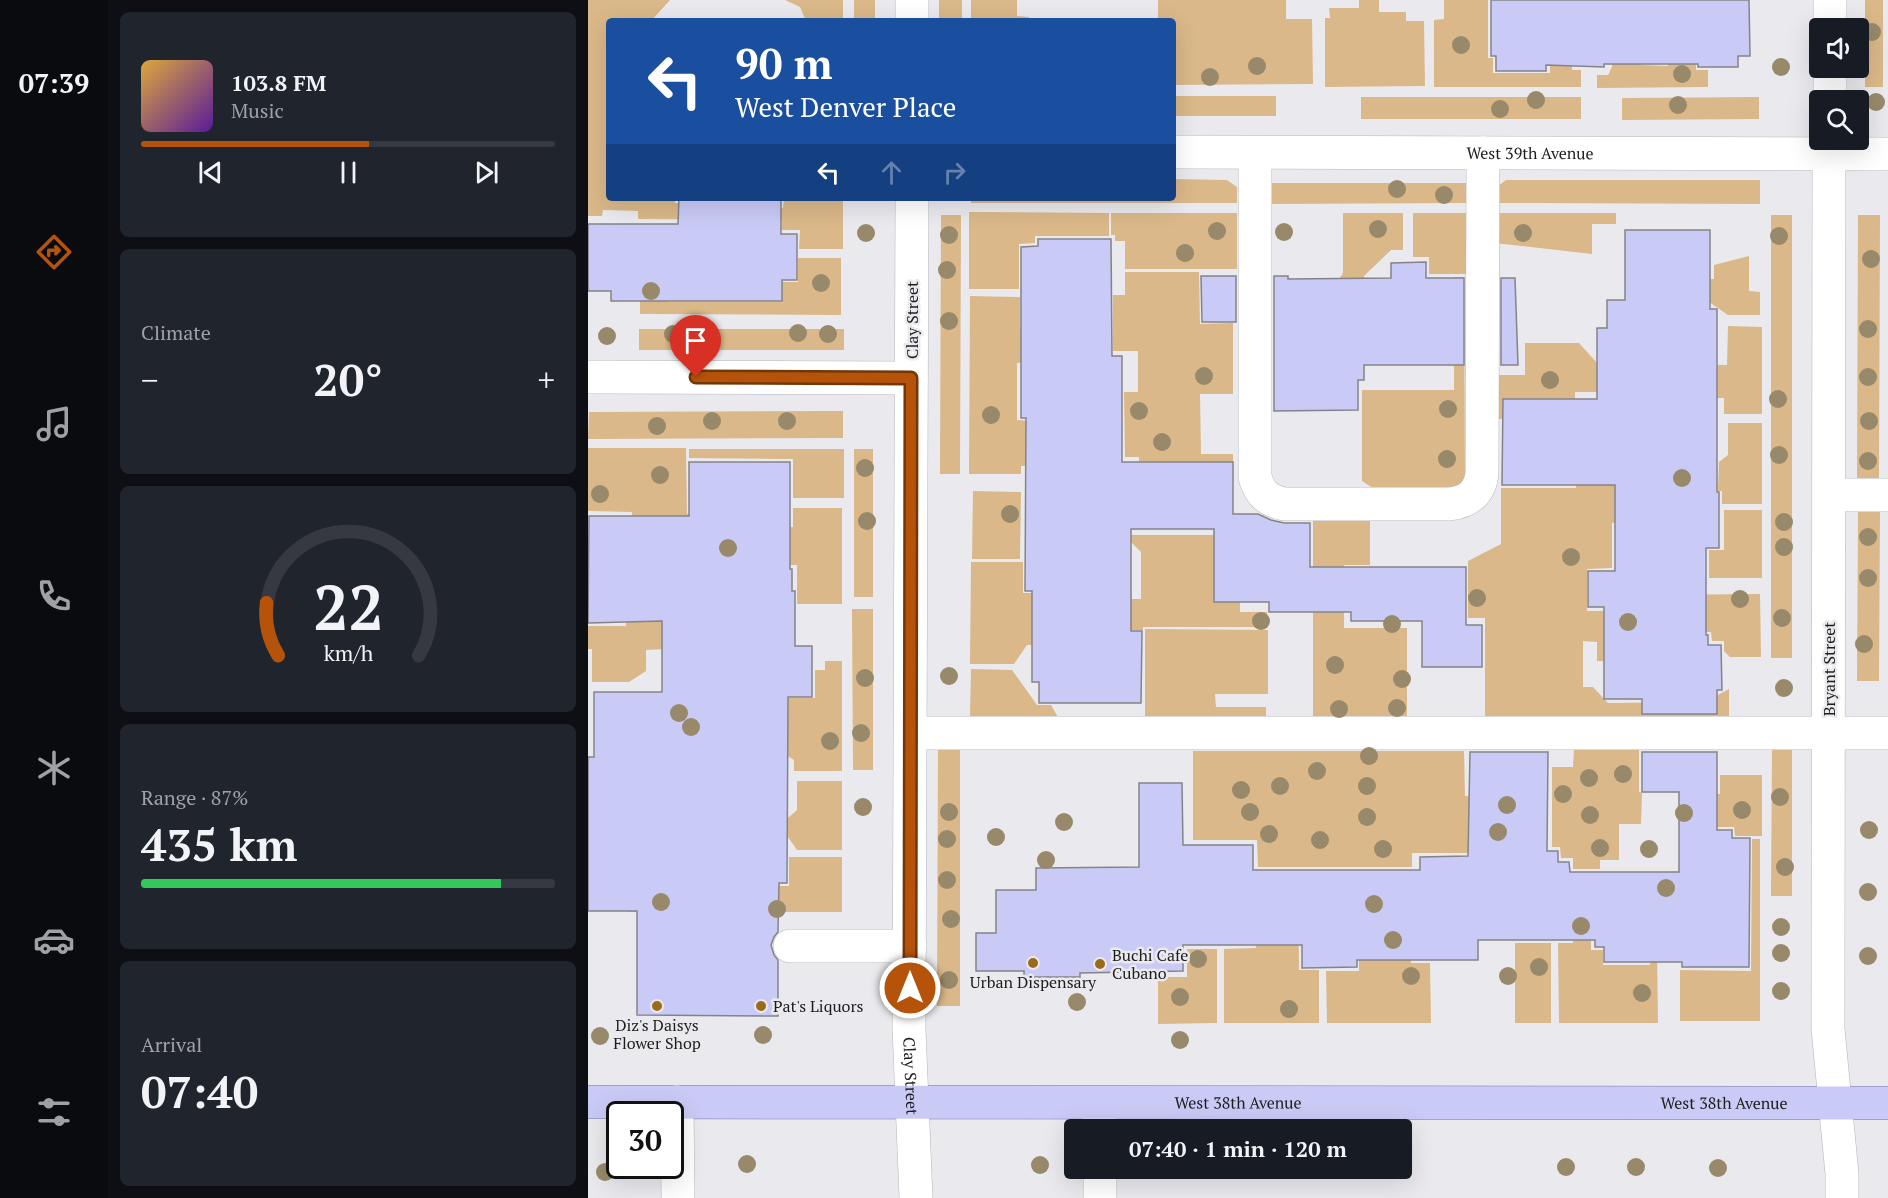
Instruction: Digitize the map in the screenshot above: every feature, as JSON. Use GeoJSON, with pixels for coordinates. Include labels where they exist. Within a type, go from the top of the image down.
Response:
{"type":"FeatureCollection","features":[{"type":"Feature","properties":{"kind":"main road","name":"West 38th Avenue"},"geometry":{"type":"LineString","coordinates":[[588,1102],[606,1102]]}},
{"type":"Feature","properties":{"kind":"main road","name":"West 38th Avenue"},"geometry":{"type":"LineString","coordinates":[[684,1102],[912,1103],[1099,1116],[1888,1103]]}},
{"type":"Feature","properties":{"kind":"street"},"geometry":{"type":"LineString","coordinates":[[912,0],[912,18]]}},
{"type":"Feature","properties":{"kind":"street"},"geometry":{"type":"LineString","coordinates":[[1830,0],[1830,18]]}},
{"type":"Feature","properties":{"kind":"street","name":"West 39th Avenue"},"geometry":{"type":"LineString","coordinates":[[1176,152],[1483,153],[1809,147]]}},
{"type":"Feature","properties":{"kind":"street","name":"Bryant Street"},"geometry":{"type":"LineString","coordinates":[[1829,150],[1828,1029],[1842,1174],[1842,1198]]}},
{"type":"Feature","properties":{"kind":"street","name":"West 39th Avenue"},"geometry":{"type":"LineString","coordinates":[[1854,150],[1888,154]]}},
{"type":"Feature","properties":{"kind":"street"},"geometry":{"type":"LineString","coordinates":[[1255,153],[1255,477],[1257,487],[1264,496],[1284,504],[1449,504],[1460,503],[1476,492],[1482,473],[1483,153]]}},
{"type":"Feature","properties":{"kind":"street","name":"Clay Street"},"geometry":{"type":"LineString","coordinates":[[912,201],[909,1029],[915,1198]]}},
{"type":"Feature","properties":{"kind":"street"},"geometry":{"type":"LineString","coordinates":[[588,377],[911,378]]}},
{"type":"Feature","properties":{"kind":"street"},"geometry":{"type":"LineString","coordinates":[[1829,495],[1888,495]]}},
{"type":"Feature","properties":{"kind":"street"},"geometry":{"type":"LineString","coordinates":[[910,733],[1888,733]]}},
{"type":"Feature","properties":{"kind":"street"},"geometry":{"type":"LineString","coordinates":[[790,946],[910,946]]}},
{"type":"Feature","properties":{"kind":"street"},"geometry":{"type":"LineString","coordinates":[[678,1179],[678,1198]]}},
{"type":"Feature","properties":{"kind":"street"},"geometry":{"type":"LineString","coordinates":[[1100,1179],[1100,1198]]}},
{"type":"Feature","properties":{"kind":"shaded area"},"geometry":{"type":"Polygon","coordinates":[[[588,0],[670,0],[654,18],[606,18],[606,201],[675,201],[675,203],[708,203],[709,207],[783,208],[784,201],[843,201],[843,249],[799,249],[800,230],[782,230],[782,220],[638,219],[638,211],[603,210],[602,216],[588,216],[588,0]]]}},
{"type":"Feature","properties":{"kind":"shaded area"},"geometry":{"type":"Polygon","coordinates":[[[785,0],[843,0],[843,18],[805,18],[800,7],[785,0]]]}},
{"type":"Feature","properties":{"kind":"shaded area"},"geometry":{"type":"Polygon","coordinates":[[[854,0],[875,0],[875,18],[854,18],[854,0]]]}},
{"type":"Feature","properties":{"kind":"shaded area"},"geometry":{"type":"Polygon","coordinates":[[[939,0],[962,0],[962,18],[939,18],[939,0]]]}},
{"type":"Feature","properties":{"kind":"shaded area"},"geometry":{"type":"Polygon","coordinates":[[[971,0],[1017,0],[1017,16],[1029,17],[1029,18],[971,18],[971,0]]]}},
{"type":"Feature","properties":{"kind":"shaded area"},"geometry":{"type":"Polygon","coordinates":[[[1158,0],[1286,0],[1286,19],[1312,19],[1313,84],[1176,85],[1176,18],[1158,18],[1158,0]]]}},
{"type":"Feature","properties":{"kind":"shaded area"},"geometry":{"type":"Polygon","coordinates":[[[1359,0],[1379,0],[1379,12],[1406,12],[1406,21],[1424,21],[1425,86],[1325,87],[1325,18],[1330,18],[1329,8],[1359,8],[1359,0]]]}},
{"type":"Feature","properties":{"kind":"shaded area"},"geometry":{"type":"Polygon","coordinates":[[[1444,0],[1488,0],[1488,58],[1493,58],[1493,73],[1550,73],[1550,57],[1572,57],[1572,70],[1581,70],[1581,87],[1434,87],[1434,20],[1444,19],[1444,0]]]}},
{"type":"Feature","properties":{"kind":"shaded area"},"geometry":{"type":"Polygon","coordinates":[[[1612,0],[1641,59],[1641,65],[1668,66],[1668,60],[1696,60],[1696,70],[1708,70],[1708,87],[1597,88],[1597,75],[1608,75],[1612,67],[1612,0]]]}},
{"type":"Feature","properties":{"kind":"shaded area"},"geometry":{"type":"Polygon","coordinates":[[[1865,0],[1883,0],[1883,87],[1865,87],[1865,78],[1869,78],[1869,18],[1865,18],[1865,0]]]}},
{"type":"Feature","properties":{"kind":"shaded area"},"geometry":{"type":"Polygon","coordinates":[[[1176,96],[1276,96],[1276,116],[1176,116],[1176,96]]]}},
{"type":"Feature","properties":{"kind":"shaded area"},"geometry":{"type":"Polygon","coordinates":[[[1361,97],[1581,97],[1581,119],[1361,119],[1361,97]]]}},
{"type":"Feature","properties":{"kind":"shaded area"},"geometry":{"type":"Polygon","coordinates":[[[1759,97],[1759,119],[1622,120],[1622,98],[1759,97]]]}},
{"type":"Feature","properties":{"kind":"shaded area"},"geometry":{"type":"Polygon","coordinates":[[[1176,179],[1227,180],[1237,187],[1237,203],[971,203],[971,201],[1176,201],[1176,179]]]}},
{"type":"Feature","properties":{"kind":"shaded area"},"geometry":{"type":"Polygon","coordinates":[[[1506,180],[1760,180],[1760,204],[1494,203],[1494,189],[1506,180]]]}},
{"type":"Feature","properties":{"kind":"shaded area"},"geometry":{"type":"Polygon","coordinates":[[[1268,183],[1472,183],[1472,203],[1262,204],[1268,183]]]}},
{"type":"Feature","properties":{"kind":"shaded area"},"geometry":{"type":"Polygon","coordinates":[[[969,212],[1109,213],[1109,236],[1035,236],[1035,243],[1019,244],[1019,289],[969,289],[969,212]]]}},
{"type":"Feature","properties":{"kind":"shaded area"},"geometry":{"type":"Polygon","coordinates":[[[1111,213],[1237,213],[1237,269],[1125,269],[1125,241],[1115,241],[1115,235],[1111,235],[1111,213]]]}},
{"type":"Feature","properties":{"kind":"shaded area"},"geometry":{"type":"Polygon","coordinates":[[[1343,213],[1403,213],[1403,250],[1391,250],[1364,276],[1364,354],[1338,281],[1343,273],[1343,213]]]}},
{"type":"Feature","properties":{"kind":"shaded area"},"geometry":{"type":"Polygon","coordinates":[[[1413,213],[1466,213],[1466,274],[1429,274],[1429,257],[1413,257],[1413,213]]]}},
{"type":"Feature","properties":{"kind":"shaded area"},"geometry":{"type":"Polygon","coordinates":[[[1494,213],[1616,213],[1616,224],[1592,224],[1592,254],[1494,243],[1494,213]]]}},
{"type":"Feature","properties":{"kind":"shaded area"},"geometry":{"type":"Polygon","coordinates":[[[941,215],[961,215],[960,474],[940,474],[941,215]]]}},
{"type":"Feature","properties":{"kind":"shaded area"},"geometry":{"type":"Polygon","coordinates":[[[1771,215],[1792,215],[1792,658],[1771,658],[1771,215]]]}},
{"type":"Feature","properties":{"kind":"shaded area"},"geometry":{"type":"Polygon","coordinates":[[[1858,215],[1880,215],[1879,479],[1857,479],[1858,215]]]}},
{"type":"Feature","properties":{"kind":"shaded area"},"geometry":{"type":"Polygon","coordinates":[[[1749,256],[1749,291],[1760,292],[1760,315],[1728,315],[1696,293],[1696,279],[1714,279],[1714,265],[1749,256]]]}},
{"type":"Feature","properties":{"kind":"shaded area"},"geometry":{"type":"Polygon","coordinates":[[[798,258],[841,258],[841,315],[640,314],[640,269],[668,269],[668,302],[782,302],[782,282],[798,282],[798,258]]]}},
{"type":"Feature","properties":{"kind":"shaded area"},"geometry":{"type":"Polygon","coordinates":[[[1125,272],[1199,272],[1200,324],[1233,323],[1233,394],[1200,394],[1201,454],[1233,454],[1233,470],[1139,473],[1139,457],[1125,457],[1124,392],[1138,392],[1138,351],[1113,351],[1113,295],[1125,295],[1125,272]]]}},
{"type":"Feature","properties":{"kind":"shaded area"},"geometry":{"type":"Polygon","coordinates":[[[1454,277],[1464,277],[1465,480],[1454,490],[1376,490],[1362,481],[1362,390],[1454,390],[1454,277]]]}},
{"type":"Feature","properties":{"kind":"shaded area"},"geometry":{"type":"Polygon","coordinates":[[[970,296],[1020,297],[1020,329],[1035,329],[1035,337],[1112,337],[1112,353],[1017,363],[1017,420],[1034,421],[1034,434],[1122,434],[1122,456],[1063,456],[1035,466],[1021,466],[1021,474],[969,474],[970,296]]]}},
{"type":"Feature","properties":{"kind":"shaded area"},"geometry":{"type":"Polygon","coordinates":[[[1728,326],[1762,327],[1762,414],[1724,414],[1724,398],[1708,398],[1600,364],[1727,365],[1728,326]]]}},
{"type":"Feature","properties":{"kind":"shaded area"},"geometry":{"type":"Polygon","coordinates":[[[639,329],[844,329],[844,350],[639,350],[639,329]]]}},
{"type":"Feature","properties":{"kind":"shaded area"},"geometry":{"type":"Polygon","coordinates":[[[1525,343],[1579,343],[1598,364],[1599,392],[1575,392],[1575,424],[1553,418],[1498,419],[1498,375],[1525,375],[1525,343]]]}},
{"type":"Feature","properties":{"kind":"shaded area"},"geometry":{"type":"Polygon","coordinates":[[[843,411],[843,438],[588,439],[589,412],[843,411]]]}},
{"type":"Feature","properties":{"kind":"shaded area"},"geometry":{"type":"Polygon","coordinates":[[[1728,423],[1762,423],[1762,504],[1722,504],[1722,491],[1718,491],[1719,462],[1728,455],[1728,423]]]}},
{"type":"Feature","properties":{"kind":"shaded area"},"geometry":{"type":"Polygon","coordinates":[[[588,448],[686,448],[687,514],[708,515],[632,555],[632,512],[588,511],[588,448]]]}},
{"type":"Feature","properties":{"kind":"shaded area"},"geometry":{"type":"Polygon","coordinates":[[[689,449],[844,449],[844,498],[793,498],[793,459],[689,458],[689,449]]]}},
{"type":"Feature","properties":{"kind":"shaded area"},"geometry":{"type":"Polygon","coordinates":[[[854,449],[873,449],[873,597],[854,597],[854,449]]]}},
{"type":"Feature","properties":{"kind":"shaded area"},"geometry":{"type":"Polygon","coordinates":[[[1576,459],[1602,465],[1717,464],[1717,489],[1630,490],[1620,522],[1612,523],[1612,568],[1587,569],[1587,611],[1642,611],[1612,661],[1597,661],[1597,642],[1583,641],[1583,687],[1593,687],[1608,703],[1705,702],[1729,689],[1729,720],[1485,720],[1485,618],[1468,618],[1468,561],[1501,544],[1501,488],[1576,488],[1576,459]]]}},
{"type":"Feature","properties":{"kind":"shaded area"},"geometry":{"type":"Polygon","coordinates":[[[973,491],[1021,492],[1020,559],[972,559],[973,491]]]}},
{"type":"Feature","properties":{"kind":"shaded area"},"geometry":{"type":"Polygon","coordinates":[[[793,508],[842,508],[842,604],[797,604],[797,565],[712,565],[711,527],[793,527],[793,508]]]}},
{"type":"Feature","properties":{"kind":"shaded area"},"geometry":{"type":"Polygon","coordinates":[[[1724,510],[1762,510],[1762,578],[1709,578],[1709,550],[1724,550],[1724,510]]]}},
{"type":"Feature","properties":{"kind":"shaded area"},"geometry":{"type":"Polygon","coordinates":[[[1858,511],[1880,511],[1879,681],[1857,681],[1858,511]]]}},
{"type":"Feature","properties":{"kind":"shaded area"},"geometry":{"type":"Polygon","coordinates":[[[1313,519],[1370,519],[1370,565],[1344,565],[1344,628],[1407,628],[1407,717],[1313,717],[1313,519]]]}},
{"type":"Feature","properties":{"kind":"shaded area"},"geometry":{"type":"Polygon","coordinates":[[[1124,535],[1240,535],[1240,612],[1267,612],[1267,627],[1143,627],[1143,630],[1123,630],[1123,599],[1141,599],[1141,552],[1124,535]]]}},
{"type":"Feature","properties":{"kind":"shaded area"},"geometry":{"type":"Polygon","coordinates":[[[971,562],[1023,562],[1023,593],[1038,593],[1036,645],[1027,645],[1014,664],[970,664],[971,562]]]}},
{"type":"Feature","properties":{"kind":"shaded area"},"geometry":{"type":"Polygon","coordinates":[[[684,571],[665,649],[646,650],[646,671],[629,682],[592,682],[592,649],[588,649],[588,626],[626,626],[626,598],[684,571]]]}},
{"type":"Feature","properties":{"kind":"shaded area"},"geometry":{"type":"Polygon","coordinates":[[[1760,594],[1761,657],[1730,657],[1724,651],[1724,641],[1712,641],[1711,632],[1647,633],[1647,595],[1760,594]]]}},
{"type":"Feature","properties":{"kind":"shaded area"},"geometry":{"type":"Polygon","coordinates":[[[852,609],[873,609],[873,770],[853,770],[852,609]]]}},
{"type":"Feature","properties":{"kind":"shaded area"},"geometry":{"type":"Polygon","coordinates":[[[1145,629],[1268,630],[1268,694],[1215,694],[1216,707],[1266,707],[1266,718],[1145,717],[1145,629]]]}},
{"type":"Feature","properties":{"kind":"shaded area"},"geometry":{"type":"Polygon","coordinates":[[[825,661],[842,661],[842,771],[794,771],[794,760],[692,698],[815,698],[815,670],[825,670],[825,661]]]}},
{"type":"Feature","properties":{"kind":"shaded area"},"geometry":{"type":"Polygon","coordinates":[[[971,669],[1012,670],[1037,705],[1051,705],[1059,719],[972,719],[970,715],[971,669]]]}},
{"type":"Feature","properties":{"kind":"shaded area"},"geometry":{"type":"Polygon","coordinates":[[[938,744],[960,744],[960,1006],[937,1006],[938,744]]]}},
{"type":"Feature","properties":{"kind":"shaded area"},"geometry":{"type":"Polygon","coordinates":[[[1772,747],[1792,747],[1792,896],[1771,896],[1772,747]]]}},
{"type":"Feature","properties":{"kind":"shaded area"},"geometry":{"type":"Polygon","coordinates":[[[1574,749],[1639,750],[1639,792],[1642,793],[1641,824],[1619,824],[1619,860],[1600,860],[1600,869],[1573,869],[1573,858],[1561,858],[1560,847],[1552,847],[1552,767],[1573,767],[1574,749]]]}},
{"type":"Feature","properties":{"kind":"shaded area"},"geometry":{"type":"Polygon","coordinates":[[[1193,751],[1464,751],[1465,796],[1505,797],[1505,853],[1412,853],[1412,867],[1258,867],[1257,840],[1193,840],[1193,751]]]}},
{"type":"Feature","properties":{"kind":"shaded area"},"geometry":{"type":"Polygon","coordinates":[[[1720,775],[1762,775],[1762,836],[1735,836],[1734,827],[1696,827],[1680,794],[1720,794],[1720,775]]]}},
{"type":"Feature","properties":{"kind":"shaded area"},"geometry":{"type":"Polygon","coordinates":[[[797,781],[842,781],[842,850],[797,850],[788,837],[780,837],[769,818],[788,818],[797,810],[797,781]]]}},
{"type":"Feature","properties":{"kind":"shaded area"},"geometry":{"type":"Polygon","coordinates":[[[1752,839],[1760,839],[1760,1021],[1680,1021],[1680,970],[1751,971],[1752,839]]]}},
{"type":"Feature","properties":{"kind":"shaded area"},"geometry":{"type":"Polygon","coordinates":[[[789,857],[842,857],[842,912],[627,912],[627,907],[789,886],[789,857]]]}},
{"type":"Feature","properties":{"kind":"shaded area"},"geometry":{"type":"Polygon","coordinates":[[[1256,870],[1298,870],[1299,970],[1319,970],[1319,1023],[1224,1023],[1224,949],[1256,948],[1256,870]]]}},
{"type":"Feature","properties":{"kind":"shaded area"},"geometry":{"type":"Polygon","coordinates":[[[1359,870],[1411,870],[1411,963],[1430,963],[1431,1023],[1327,1023],[1326,971],[1359,971],[1359,870]]]}},
{"type":"Feature","properties":{"kind":"shaded area"},"geometry":{"type":"Polygon","coordinates":[[[1573,873],[1591,873],[1591,950],[1603,950],[1603,965],[1650,965],[1651,953],[1657,953],[1658,1023],[1559,1023],[1558,943],[1573,943],[1573,873]]]}},
{"type":"Feature","properties":{"kind":"shaded area"},"geometry":{"type":"Polygon","coordinates":[[[1515,943],[1551,943],[1551,1023],[1515,1023],[1515,943]]]}},
{"type":"Feature","properties":{"kind":"shaded area"},"geometry":{"type":"Polygon","coordinates":[[[1187,949],[1217,949],[1217,1023],[1158,1024],[1158,977],[1187,977],[1187,949]]]}},
{"type":"Feature","properties":{"kind":"building"},"geometry":{"type":"Polygon","coordinates":[[[1491,0],[1749,0],[1750,56],[1738,56],[1738,67],[1698,67],[1698,64],[1604,64],[1604,67],[1546,65],[1546,71],[1496,71],[1496,56],[1491,56],[1491,0]]]}},
{"type":"Feature","properties":{"kind":"building"},"geometry":{"type":"Polygon","coordinates":[[[679,201],[781,201],[781,234],[797,234],[797,280],[782,280],[782,301],[611,301],[611,291],[588,291],[588,224],[678,224],[679,201]]]}},
{"type":"Feature","properties":{"kind":"building"},"geometry":{"type":"Polygon","coordinates":[[[1625,230],[1710,230],[1710,309],[1717,309],[1719,548],[1706,548],[1706,635],[1708,635],[1708,645],[1721,645],[1722,690],[1717,690],[1717,714],[1642,714],[1642,699],[1604,699],[1604,607],[1588,607],[1588,571],[1615,571],[1615,485],[1502,485],[1503,399],[1597,399],[1597,328],[1607,328],[1607,300],[1625,300],[1625,230]]]}},
{"type":"Feature","properties":{"kind":"building"},"geometry":{"type":"Polygon","coordinates":[[[1038,239],[1111,239],[1112,356],[1122,356],[1122,462],[1233,462],[1233,514],[1258,514],[1284,523],[1310,523],[1310,567],[1466,567],[1466,625],[1482,625],[1482,667],[1422,667],[1422,621],[1351,621],[1351,612],[1269,612],[1269,602],[1214,602],[1214,529],[1131,529],[1131,631],[1142,631],[1141,703],[1039,703],[1039,682],[1032,682],[1032,591],[1025,591],[1026,418],[1021,418],[1021,247],[1038,246],[1038,239]]]}},
{"type":"Feature","properties":{"kind":"building"},"geometry":{"type":"Polygon","coordinates":[[[1426,262],[1426,278],[1464,278],[1464,365],[1364,365],[1364,380],[1358,380],[1358,410],[1274,411],[1274,276],[1288,276],[1288,279],[1391,278],[1391,263],[1426,262]]]}},
{"type":"Feature","properties":{"kind":"building"},"geometry":{"type":"Polygon","coordinates":[[[1201,276],[1236,276],[1236,322],[1202,322],[1201,276]]]}},
{"type":"Feature","properties":{"kind":"building"},"geometry":{"type":"Polygon","coordinates":[[[1501,278],[1515,278],[1518,365],[1501,365],[1501,278]]]}},
{"type":"Feature","properties":{"kind":"building"},"geometry":{"type":"Polygon","coordinates":[[[689,462],[790,462],[790,569],[792,569],[792,591],[795,591],[795,646],[812,646],[812,697],[788,697],[787,883],[779,883],[778,932],[771,945],[778,960],[778,1016],[637,1015],[637,911],[588,911],[588,757],[594,757],[594,692],[662,692],[662,621],[588,623],[589,516],[689,516],[689,462]]]}},
{"type":"Feature","properties":{"kind":"building"},"geometry":{"type":"Polygon","coordinates":[[[1470,752],[1548,752],[1547,851],[1558,851],[1558,862],[1569,862],[1570,872],[1679,872],[1679,792],[1642,792],[1642,752],[1717,752],[1717,830],[1732,830],[1732,838],[1750,838],[1749,967],[1682,967],[1682,962],[1604,962],[1604,947],[1595,947],[1595,940],[1478,940],[1478,960],[1357,960],[1357,967],[1302,968],[1302,945],[1183,945],[1183,971],[1080,973],[1080,977],[1024,977],[1024,971],[976,971],[976,933],[996,933],[996,890],[1036,890],[1036,868],[1139,867],[1139,783],[1182,783],[1183,845],[1253,845],[1253,870],[1420,870],[1420,857],[1468,856],[1470,752]]]}},
{"type":"Feature","properties":{"kind":"place","name":"Urban Dispensary"},"geometry":{"type":"Point","coordinates":[1033,963]}},
{"type":"Feature","properties":{"kind":"place","name":"Buchi Cafe Cubano"},"geometry":{"type":"Point","coordinates":[1100,964]}},
{"type":"Feature","properties":{"kind":"place","name":"Diz's Daisys Flower Shop"},"geometry":{"type":"Point","coordinates":[657,1006]}},
{"type":"Feature","properties":{"kind":"place","name":"Pat's Liquors"},"geometry":{"type":"Point","coordinates":[761,1006]}},
{"type":"Feature","properties":{"kind":"route"},"geometry":{"type":"LineString","coordinates":[[696,377],[911,378],[910,988]]}}]}
